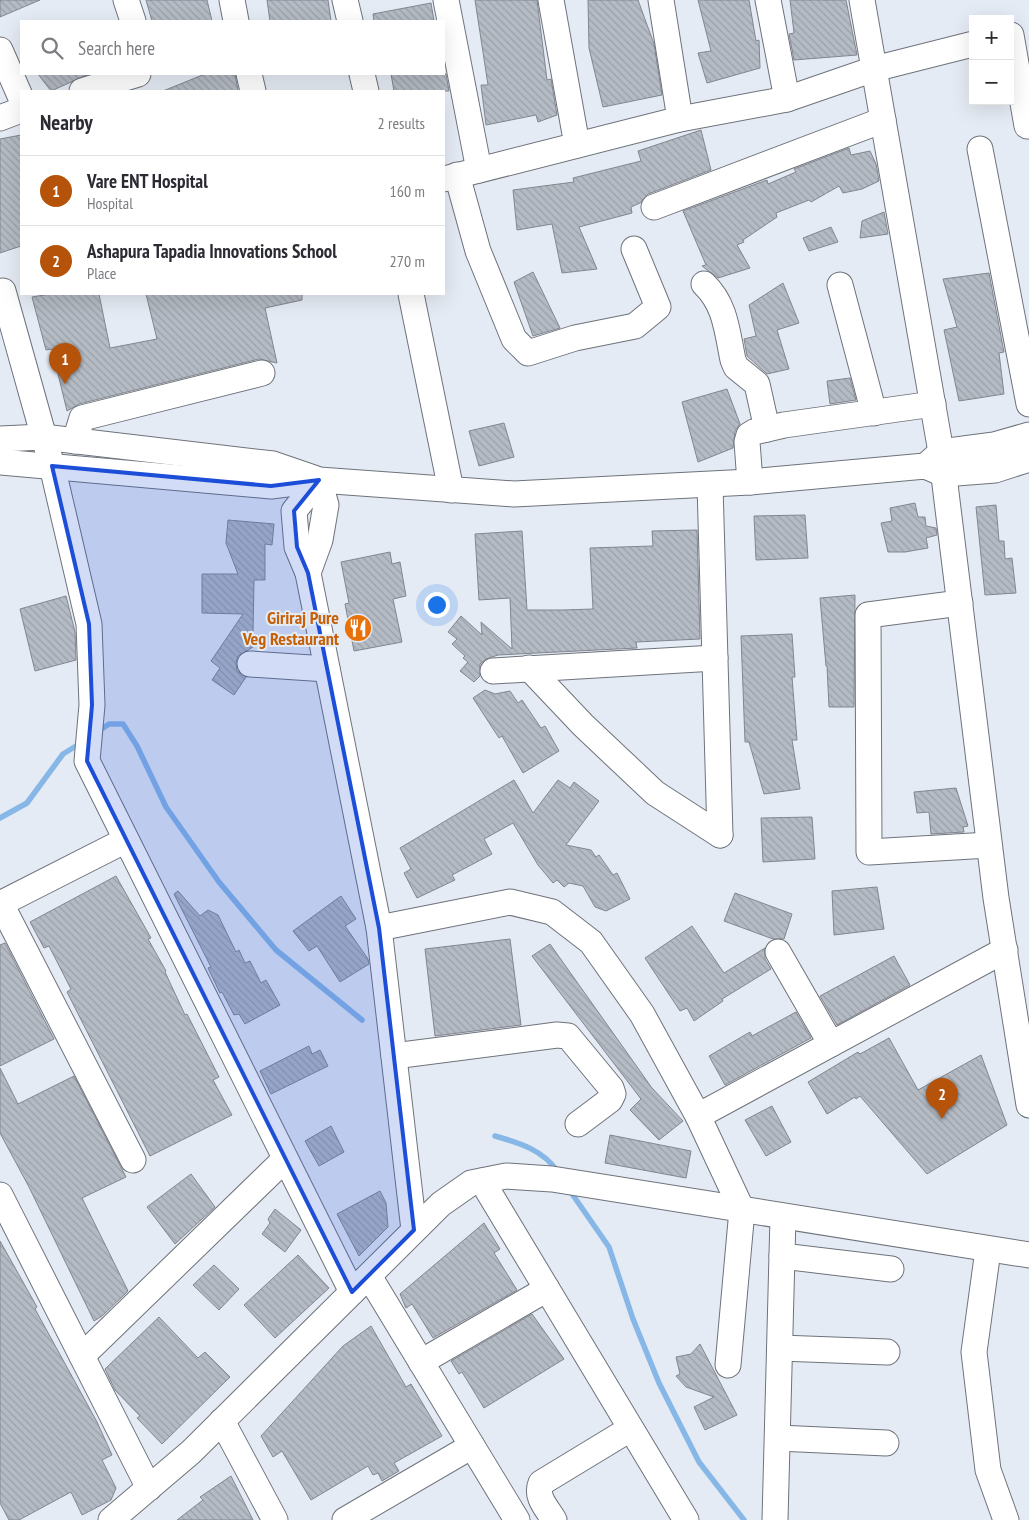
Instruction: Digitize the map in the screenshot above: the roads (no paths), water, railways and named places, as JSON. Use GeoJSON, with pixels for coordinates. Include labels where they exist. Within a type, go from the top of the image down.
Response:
{"type":"FeatureCollection","features":[{"type":"Feature","properties":{"kind":"street"},"geometry":{"type":"LineString","coordinates":[[126,0],[133,20]]}},
{"type":"Feature","properties":{"kind":"street"},"geometry":{"type":"LineString","coordinates":[[232,0],[236,20]]}},
{"type":"Feature","properties":{"kind":"street"},"geometry":{"type":"LineString","coordinates":[[345,0],[350,20]]}},
{"type":"Feature","properties":{"kind":"street"},"geometry":{"type":"LineString","coordinates":[[446,0],[460,175],[478,251],[514,339],[528,353],[575,338],[635,326],[658,307],[634,249]]}},
{"type":"Feature","properties":{"kind":"street"},"geometry":{"type":"LineString","coordinates":[[551,0],[576,145]]}},
{"type":"Feature","properties":{"kind":"street"},"geometry":{"type":"LineString","coordinates":[[661,0],[680,118]]}},
{"type":"Feature","properties":{"kind":"street"},"geometry":{"type":"LineString","coordinates":[[768,0],[787,99]]}},
{"type":"Feature","properties":{"kind":"street"},"geometry":{"type":"LineString","coordinates":[[862,0],[933,404],[937,464],[960,603],[989,844],[1029,1105]]}},
{"type":"Feature","properties":{"kind":"street"},"geometry":{"type":"LineString","coordinates":[[1014,34],[1029,30]]}},
{"type":"Feature","properties":{"kind":"street"},"geometry":{"type":"LineString","coordinates":[[460,175],[680,118],[787,99],[874,69],[969,45]]}},
{"type":"Feature","properties":{"kind":"street"},"geometry":{"type":"LineString","coordinates":[[0,50],[20,96]]}},
{"type":"Feature","properties":{"kind":"street"},"geometry":{"type":"LineString","coordinates":[[1014,56],[1027,126],[1029,126]]}},
{"type":"Feature","properties":{"kind":"street"},"geometry":{"type":"LineString","coordinates":[[85,90],[135,75]]}},
{"type":"Feature","properties":{"kind":"street"},"geometry":{"type":"LineString","coordinates":[[249,75],[253,90]]}},
{"type":"Feature","properties":{"kind":"street"},"geometry":{"type":"LineString","coordinates":[[362,75],[366,90]]}},
{"type":"Feature","properties":{"kind":"street"},"geometry":{"type":"LineString","coordinates":[[0,118],[20,110]]}},
{"type":"Feature","properties":{"kind":"street"},"geometry":{"type":"LineString","coordinates":[[654,207],[883,120]]}},
{"type":"Feature","properties":{"kind":"street"},"geometry":{"type":"LineString","coordinates":[[980,149],[1029,404]]}},
{"type":"Feature","properties":{"kind":"street"},"geometry":{"type":"LineString","coordinates":[[704,284],[712,292],[723,310],[732,360],[736,367],[757,384],[766,429]]}},
{"type":"Feature","properties":{"kind":"street"},"geometry":{"type":"LineString","coordinates":[[840,285],[852,322],[874,413]]}},
{"type":"Feature","properties":{"kind":"street"},"geometry":{"type":"LineString","coordinates":[[8,290],[89,624],[92,705],[87,761],[285,1159],[360,1284],[421,1362],[517,1520]]}},
{"type":"Feature","properties":{"kind":"street"},"geometry":{"type":"LineString","coordinates":[[411,295],[451,490]]}},
{"type":"Feature","properties":{"kind":"street"},"geometry":{"type":"LineString","coordinates":[[75,441],[82,418],[262,374]]}},
{"type":"Feature","properties":{"kind":"street"},"geometry":{"type":"LineString","coordinates":[[750,482],[747,442],[749,435],[766,429],[933,404]]}},
{"type":"Feature","properties":{"kind":"street"},"geometry":{"type":"LineString","coordinates":[[937,464],[1029,435]]}},
{"type":"Feature","properties":{"kind":"street"},"geometry":{"type":"LineString","coordinates":[[0,439],[43,437],[273,464],[319,480]]}},
{"type":"Feature","properties":{"kind":"street"},"geometry":{"type":"LineString","coordinates":[[0,462],[271,486],[319,480],[514,494],[710,485],[937,464],[995,470],[1029,460]]}},
{"type":"Feature","properties":{"kind":"street"},"geometry":{"type":"LineString","coordinates":[[319,480],[326,505],[320,540],[308,573],[378,928],[414,1230]]}},
{"type":"Feature","properties":{"kind":"street"},"geometry":{"type":"LineString","coordinates":[[529,668],[583,725],[655,792],[720,835],[710,485]]}},
{"type":"Feature","properties":{"kind":"street"},"geometry":{"type":"LineString","coordinates":[[960,603],[868,615],[869,852],[989,844]]}},
{"type":"Feature","properties":{"kind":"street"},"geometry":{"type":"LineString","coordinates":[[493,671],[715,658]]}},
{"type":"Feature","properties":{"kind":"street"},"geometry":{"type":"LineString","coordinates":[[250,664],[327,668]]}},
{"type":"Feature","properties":{"kind":"street"},"geometry":{"type":"LineString","coordinates":[[126,840],[1,904],[133,1160]]}},
{"type":"Feature","properties":{"kind":"street"},"geometry":{"type":"LineString","coordinates":[[378,928],[510,902],[552,912],[592,942],[642,1014],[698,1116],[742,1210],[728,1365]]}},
{"type":"Feature","properties":{"kind":"street"},"geometry":{"type":"LineString","coordinates":[[698,1116],[1005,950]]}},
{"type":"Feature","properties":{"kind":"street"},"geometry":{"type":"LineString","coordinates":[[778,952],[831,1044]]}},
{"type":"Feature","properties":{"kind":"street"},"geometry":{"type":"LineString","coordinates":[[394,1056],[557,1035],[568,1036],[611,1088],[613,1094],[610,1100],[578,1124]]}},
{"type":"Feature","properties":{"kind":"street"},"geometry":{"type":"LineString","coordinates":[[82,1356],[285,1159]]}},
{"type":"Feature","properties":{"kind":"street"},"geometry":{"type":"LineString","coordinates":[[111,1520],[222,1421],[441,1204],[471,1183],[506,1176],[579,1182],[783,1217],[1029,1255]]}},
{"type":"Feature","properties":{"kind":"street"},"geometry":{"type":"LineString","coordinates":[[482,1181],[686,1520]]}},
{"type":"Feature","properties":{"kind":"street"},"geometry":{"type":"LineString","coordinates":[[0,1195],[148,1488]]}},
{"type":"Feature","properties":{"kind":"street"},"geometry":{"type":"LineString","coordinates":[[775,1520],[783,1217]]}},
{"type":"Feature","properties":{"kind":"street"},"geometry":{"type":"LineString","coordinates":[[988,1250],[974,1352],[988,1470],[1006,1520]]}},
{"type":"Feature","properties":{"kind":"street"},"geometry":{"type":"LineString","coordinates":[[782,1256],[890,1269]]}},
{"type":"Feature","properties":{"kind":"street"},"geometry":{"type":"LineString","coordinates":[[421,1362],[547,1289]]}},
{"type":"Feature","properties":{"kind":"street"},"geometry":{"type":"LineString","coordinates":[[780,1348],[887,1352]]}},
{"type":"Feature","properties":{"kind":"street"},"geometry":{"type":"LineString","coordinates":[[222,1421],[275,1520]]}},
{"type":"Feature","properties":{"kind":"street"},"geometry":{"type":"LineString","coordinates":[[554,1520],[539,1496],[538,1490],[541,1483],[630,1428]]}},
{"type":"Feature","properties":{"kind":"street"},"geometry":{"type":"LineString","coordinates":[[778,1438],[886,1443]]}},
{"type":"Feature","properties":{"kind":"street"},"geometry":{"type":"LineString","coordinates":[[344,1520],[472,1446]]}},
{"type":"Feature","properties":{"kind":"waterway"},"geometry":{"type":"LineString","coordinates":[[97,732],[109,724],[123,724],[137,746],[166,807],[219,882],[276,950],[362,1020]]}},
{"type":"Feature","properties":{"kind":"waterway"},"geometry":{"type":"LineString","coordinates":[[0,818],[27,803],[63,754],[81,743]]}},
{"type":"Feature","properties":{"kind":"waterway"},"geometry":{"type":"LineString","coordinates":[[495,1136],[530,1148],[545,1158],[558,1172]]}},
{"type":"Feature","properties":{"kind":"waterway"},"geometry":{"type":"LineString","coordinates":[[568,1188],[609,1247],[633,1319],[659,1383],[699,1462],[744,1520]]}},
{"type":"Feature","properties":{"kind":"place","name":"Vare ENT Hospital"},"geometry":{"type":"Point","coordinates":[65,384]}},
{"type":"Feature","properties":{"kind":"place","name":"Giriraj Pure Veg Restaurant"},"geometry":{"type":"Point","coordinates":[358,628]}},
{"type":"Feature","properties":{"kind":"place","name":"Ashapura Tapadia Innovations School"},"geometry":{"type":"Point","coordinates":[942,1119]}}]}
